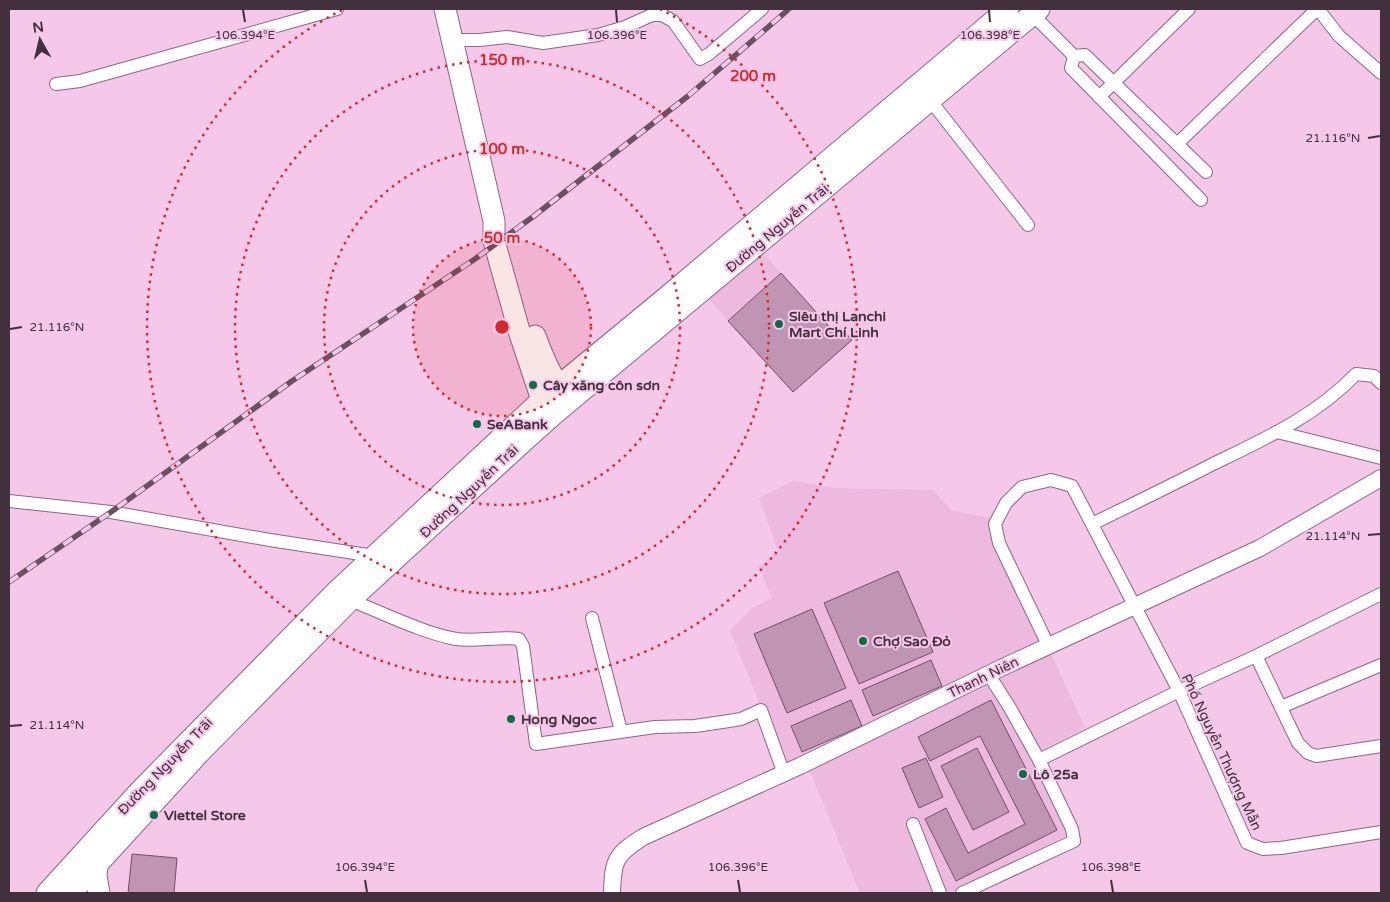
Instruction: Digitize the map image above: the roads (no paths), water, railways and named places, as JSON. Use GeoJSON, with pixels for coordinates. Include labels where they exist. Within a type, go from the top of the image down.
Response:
{"type":"FeatureCollection","features":[{"type":"Feature","properties":{"kind":"highway"},"geometry":{"type":"LineString","coordinates":[[445,9],[494,221],[494,241],[520,334],[556,400]]}},
{"type":"Feature","properties":{"kind":"highway","name":"Đường Nguyễn Trãi"},"geometry":{"type":"LineString","coordinates":[[667,309],[1008,9]]}},
{"type":"Feature","properties":{"kind":"highway","name":"Đường Nguyễn Trãi"},"geometry":{"type":"LineString","coordinates":[[71,893],[343,596],[374,556],[556,400],[667,309],[930,100],[1036,12]]}},
{"type":"Feature","properties":{"kind":"highway","name":"Đường Nguyễn Trãi"},"geometry":{"type":"LineString","coordinates":[[47,893],[140,791],[343,596],[556,400]]}},
{"type":"Feature","properties":{"kind":"highway"},"geometry":{"type":"LineString","coordinates":[[97,866],[96,876],[99,893]]}},
{"type":"Feature","properties":{"kind":"street"},"geometry":{"type":"LineString","coordinates":[[56,84],[80,81],[167,55],[337,9]]}},
{"type":"Feature","properties":{"kind":"street"},"geometry":{"type":"LineString","coordinates":[[452,40],[507,37],[543,43],[598,35],[625,27],[652,15],[662,15],[673,21],[700,59],[709,54],[762,9]]}},
{"type":"Feature","properties":{"kind":"street"},"geometry":{"type":"LineString","coordinates":[[1099,97],[1189,9]]}},
{"type":"Feature","properties":{"kind":"street"},"geometry":{"type":"LineString","coordinates":[[1177,144],[1318,9],[1339,36],[1381,73]]}},
{"type":"Feature","properties":{"kind":"street"},"geometry":{"type":"LineString","coordinates":[[1036,12],[1074,56]]}},
{"type":"Feature","properties":{"kind":"street"},"geometry":{"type":"LineString","coordinates":[[1074,56],[1085,54],[1206,172]]}},
{"type":"Feature","properties":{"kind":"street"},"geometry":{"type":"LineString","coordinates":[[1074,56],[1071,68],[1201,200]]}},
{"type":"Feature","properties":{"kind":"street"},"geometry":{"type":"LineString","coordinates":[[930,100],[1028,225]]}},
{"type":"Feature","properties":{"kind":"street"},"geometry":{"type":"LineString","coordinates":[[1092,524],[1277,432],[1317,408],[1345,386],[1356,374],[1374,376],[1381,383]]}},
{"type":"Feature","properties":{"kind":"street"},"geometry":{"type":"LineString","coordinates":[[1277,432],[1381,458]]}},
{"type":"Feature","properties":{"kind":"street","name":"Thanh Niên"},"geometry":{"type":"LineString","coordinates":[[612,893],[612,872],[621,852],[643,837],[784,774],[989,674],[1260,548],[1381,478]]}},
{"type":"Feature","properties":{"kind":"street","name":"Phố Nguyễn Thượng Mẫn"},"geometry":{"type":"LineString","coordinates":[[1049,647],[999,543],[995,524],[1006,503],[1022,487],[1051,480],[1072,486],[1179,691],[1247,843],[1263,849],[1281,848],[1381,832]]}},
{"type":"Feature","properties":{"kind":"street"},"geometry":{"type":"LineString","coordinates":[[9,501],[111,512],[374,556]]}},
{"type":"Feature","properties":{"kind":"street"},"geometry":{"type":"LineString","coordinates":[[1039,760],[1381,594]]}},
{"type":"Feature","properties":{"kind":"street"},"geometry":{"type":"LineString","coordinates":[[343,596],[440,635],[459,639],[509,638],[519,640],[523,646],[536,744],[621,731],[655,727],[695,726],[735,720],[761,710],[784,774]]}},
{"type":"Feature","properties":{"kind":"street"},"geometry":{"type":"LineString","coordinates":[[592,618],[621,731]]}},
{"type":"Feature","properties":{"kind":"street"},"geometry":{"type":"LineString","coordinates":[[1256,656],[1298,743],[1308,752],[1316,756],[1381,746]]}},
{"type":"Feature","properties":{"kind":"street"},"geometry":{"type":"LineString","coordinates":[[1281,707],[1381,665]]}},
{"type":"Feature","properties":{"kind":"street"},"geometry":{"type":"LineString","coordinates":[[962,893],[1074,841],[1072,829],[1039,760],[989,674]]}},
{"type":"Feature","properties":{"kind":"street"},"geometry":{"type":"LineString","coordinates":[[913,824],[940,893]]}},
{"type":"Feature","properties":{"kind":"railway"},"geometry":{"type":"LineString","coordinates":[[9,582],[111,512],[292,381],[475,259],[534,216],[688,96],[789,9]]}},
{"type":"Feature","properties":{"kind":"place","name":"Siêu thị Lanchi Mart Chí Linh"},"geometry":{"type":"Point","coordinates":[779,324]}},
{"type":"Feature","properties":{"kind":"place","name":"Cây xăng côn sơn"},"geometry":{"type":"Point","coordinates":[533,385]}},
{"type":"Feature","properties":{"kind":"place","name":"SeABank"},"geometry":{"type":"Point","coordinates":[477,424]}},
{"type":"Feature","properties":{"kind":"place","name":"Chợ Sao Đỏ"},"geometry":{"type":"Point","coordinates":[863,641]}},
{"type":"Feature","properties":{"kind":"place","name":"Hong Ngoc"},"geometry":{"type":"Point","coordinates":[511,719]}},
{"type":"Feature","properties":{"kind":"place","name":"Lô 25a"},"geometry":{"type":"Point","coordinates":[1023,774]}},
{"type":"Feature","properties":{"kind":"place","name":"Viettel Store"},"geometry":{"type":"Point","coordinates":[154,815]}}]}
